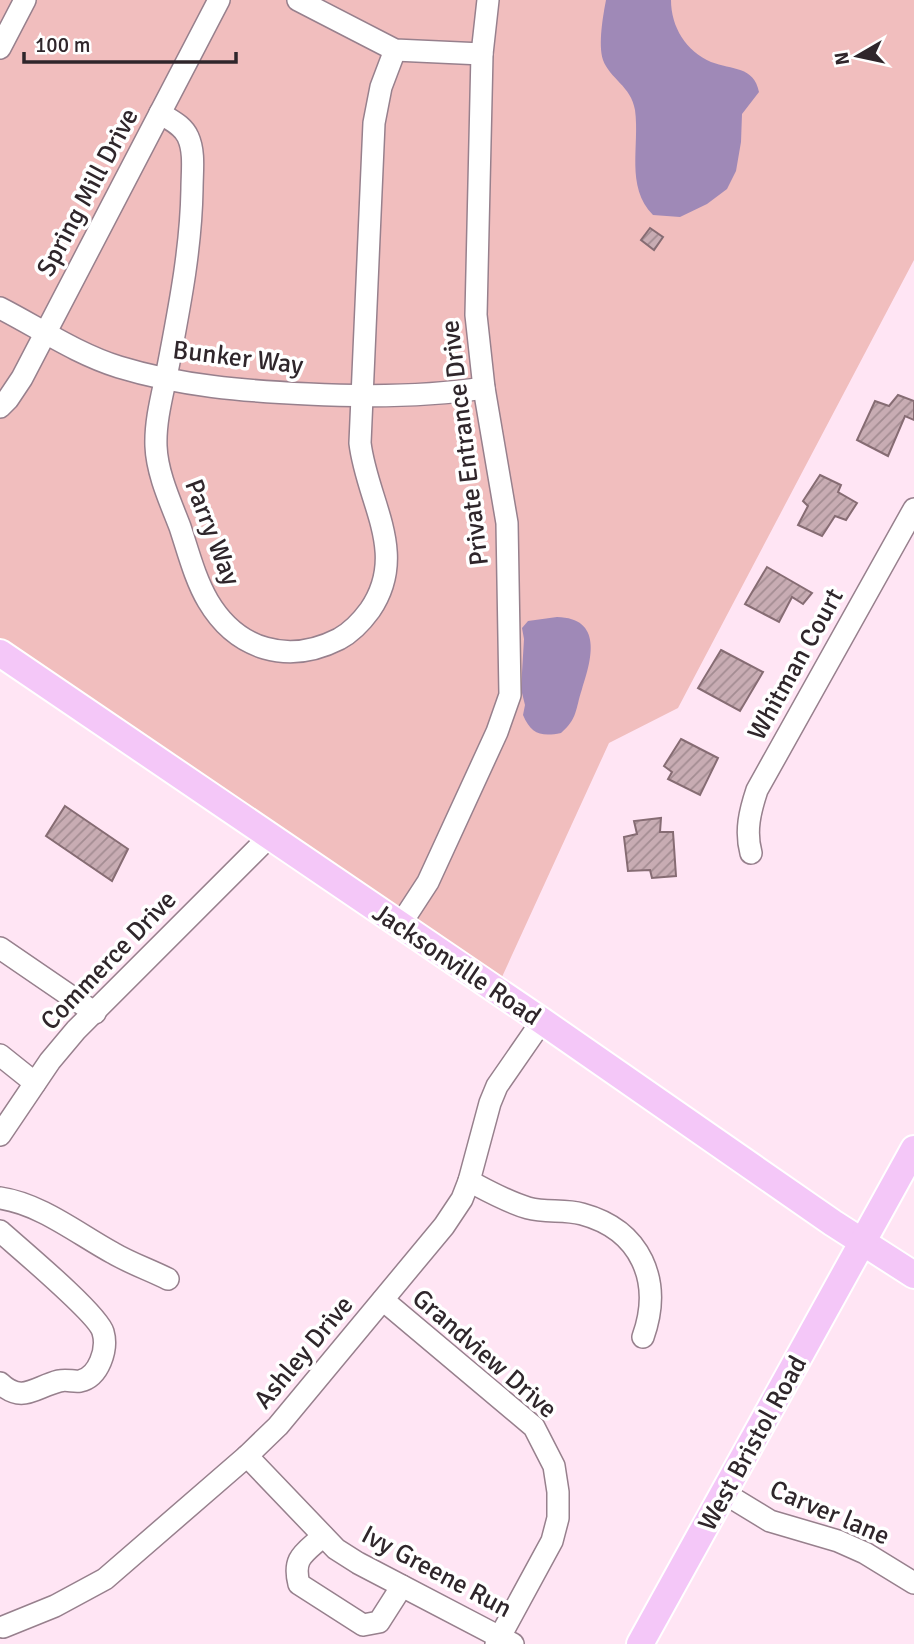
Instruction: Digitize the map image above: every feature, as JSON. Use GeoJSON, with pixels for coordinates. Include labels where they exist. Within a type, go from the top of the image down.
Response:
{"type":"FeatureCollection","features":[{"type":"Feature","properties":{"kind":"main road","name":"Jacksonville Road"},"geometry":{"type":"LineString","coordinates":[[0,653],[914,1275]]}},
{"type":"Feature","properties":{"kind":"main road","name":"West Bristol Road"},"geometry":{"type":"LineString","coordinates":[[640,1644],[914,1149]]}},
{"type":"Feature","properties":{"kind":"street"},"geometry":{"type":"LineString","coordinates":[[0,48],[25,0]]}},
{"type":"Feature","properties":{"kind":"street","name":"Spring Mill Drive"},"geometry":{"type":"LineString","coordinates":[[0,407],[22,378],[219,0]]}},
{"type":"Feature","properties":{"kind":"street"},"geometry":{"type":"LineString","coordinates":[[298,0],[395,50],[482,54]]}},
{"type":"Feature","properties":{"kind":"street","name":"Private Entrance Drive"},"geometry":{"type":"LineString","coordinates":[[400,925],[428,883],[497,732],[510,695],[507,523],[484,388],[476,315],[482,54],[488,0]]}},
{"type":"Feature","properties":{"kind":"street","name":"Parry Way"},"geometry":{"type":"LineString","coordinates":[[160,113],[187,134],[191,146],[192,168],[187,266],[156,433],[157,460],[206,598],[221,621],[235,634],[269,650],[288,653],[318,647],[354,629],[377,600],[386,577],[388,554],[384,531],[363,466],[360,443],[374,122],[381,87],[395,50]]}},
{"type":"Feature","properties":{"kind":"street","name":"Bunker Way"},"geometry":{"type":"LineString","coordinates":[[0,307],[119,367],[210,388],[363,397],[424,396],[484,388]]}},
{"type":"Feature","properties":{"kind":"street","name":"Whitman Court"},"geometry":{"type":"LineString","coordinates":[[751,853],[747,841],[748,822],[757,790],[914,509]]}},
{"type":"Feature","properties":{"kind":"street","name":"Commerce Drive"},"geometry":{"type":"LineString","coordinates":[[0,1135],[59,1049],[270,836]]}},
{"type":"Feature","properties":{"kind":"street"},"geometry":{"type":"LineString","coordinates":[[0,948],[95,1013]]}},
{"type":"Feature","properties":{"kind":"street","name":"Ashley Drive"},"geometry":{"type":"LineString","coordinates":[[4,1631],[105,1579],[278,1426],[444,1226],[462,1199],[497,1086],[542,1021]]}},
{"type":"Feature","properties":{"kind":"street"},"geometry":{"type":"LineString","coordinates":[[0,1055],[35,1083]]}},
{"type":"Feature","properties":{"kind":"street"},"geometry":{"type":"LineString","coordinates":[[469,1181],[512,1203],[540,1211],[587,1215],[623,1235],[634,1245],[652,1291],[643,1337]]}},
{"type":"Feature","properties":{"kind":"street"},"geometry":{"type":"LineString","coordinates":[[0,1198],[16,1200],[57,1220],[116,1255],[168,1279]]}},
{"type":"Feature","properties":{"kind":"street"},"geometry":{"type":"LineString","coordinates":[[0,1231],[99,1323],[105,1346],[102,1359],[90,1377],[83,1380],[58,1381],[25,1394],[16,1394],[0,1383]]}},
{"type":"Feature","properties":{"kind":"street","name":"Grandview Drive"},"geometry":{"type":"LineString","coordinates":[[383,1300],[534,1427],[554,1466],[558,1492],[552,1541],[503,1642]]}},
{"type":"Feature","properties":{"kind":"street","name":"Ivy Greene Run"},"geometry":{"type":"LineString","coordinates":[[247,1456],[336,1549],[503,1642]]}},
{"type":"Feature","properties":{"kind":"street","name":"Carver lane"},"geometry":{"type":"LineString","coordinates":[[724,1493],[770,1521],[838,1541],[865,1553],[914,1583]]}},
{"type":"Feature","properties":{"kind":"street"},"geometry":{"type":"LineString","coordinates":[[323,1536],[299,1558],[295,1569],[299,1584],[337,1609],[363,1625],[379,1622],[402,1586]]}},
{"type":"Feature","properties":{"kind":"shaded area"},"geometry":{"type":"Polygon","coordinates":[[[0,0],[914,0],[914,260],[678,708],[609,743],[496,990],[0,651],[0,0]]]}},
{"type":"Feature","properties":{"kind":"shaded area"},"geometry":{"type":"Polygon","coordinates":[[[606,0],[671,0],[677,29],[687,45],[711,62],[747,73],[759,92],[742,114],[736,171],[727,189],[707,204],[680,217],[653,215],[644,204],[639,191],[635,165],[636,124],[633,102],[603,60],[601,46],[606,0]]]}},
{"type":"Feature","properties":{"kind":"shaded area"},"geometry":{"type":"Polygon","coordinates":[[[557,617],[572,619],[582,624],[588,632],[591,653],[573,718],[561,733],[548,735],[533,730],[523,715],[525,705],[521,689],[524,639],[522,628],[528,621],[557,617]]]}},
{"type":"Feature","properties":{"kind":"building"},"geometry":{"type":"Polygon","coordinates":[[[650,228],[663,237],[654,250],[641,240],[650,228]]]}},
{"type":"Feature","properties":{"kind":"building"},"geometry":{"type":"Polygon","coordinates":[[[898,395],[914,401],[914,420],[905,416],[888,456],[857,440],[875,401],[889,406],[898,395]]]}},
{"type":"Feature","properties":{"kind":"building"},"geometry":{"type":"Polygon","coordinates":[[[820,475],[841,485],[838,492],[857,503],[846,520],[835,516],[822,536],[798,525],[808,506],[803,501],[820,475]]]}},
{"type":"Feature","properties":{"kind":"building"},"geometry":{"type":"Polygon","coordinates":[[[767,567],[812,593],[803,604],[792,597],[779,622],[745,604],[767,567]]]}},
{"type":"Feature","properties":{"kind":"building"},"geometry":{"type":"Polygon","coordinates":[[[721,650],[763,672],[740,711],[698,688],[721,650]]]}},
{"type":"Feature","properties":{"kind":"building"},"geometry":{"type":"Polygon","coordinates":[[[681,739],[718,758],[700,795],[668,779],[672,772],[664,766],[681,739]]]}},
{"type":"Feature","properties":{"kind":"building"},"geometry":{"type":"Polygon","coordinates":[[[65,806],[128,849],[112,881],[46,836],[65,806]]]}},
{"type":"Feature","properties":{"kind":"building"},"geometry":{"type":"Polygon","coordinates":[[[661,818],[660,832],[673,832],[676,876],[652,878],[650,870],[628,871],[624,837],[637,834],[634,821],[661,818]]]}}]}
